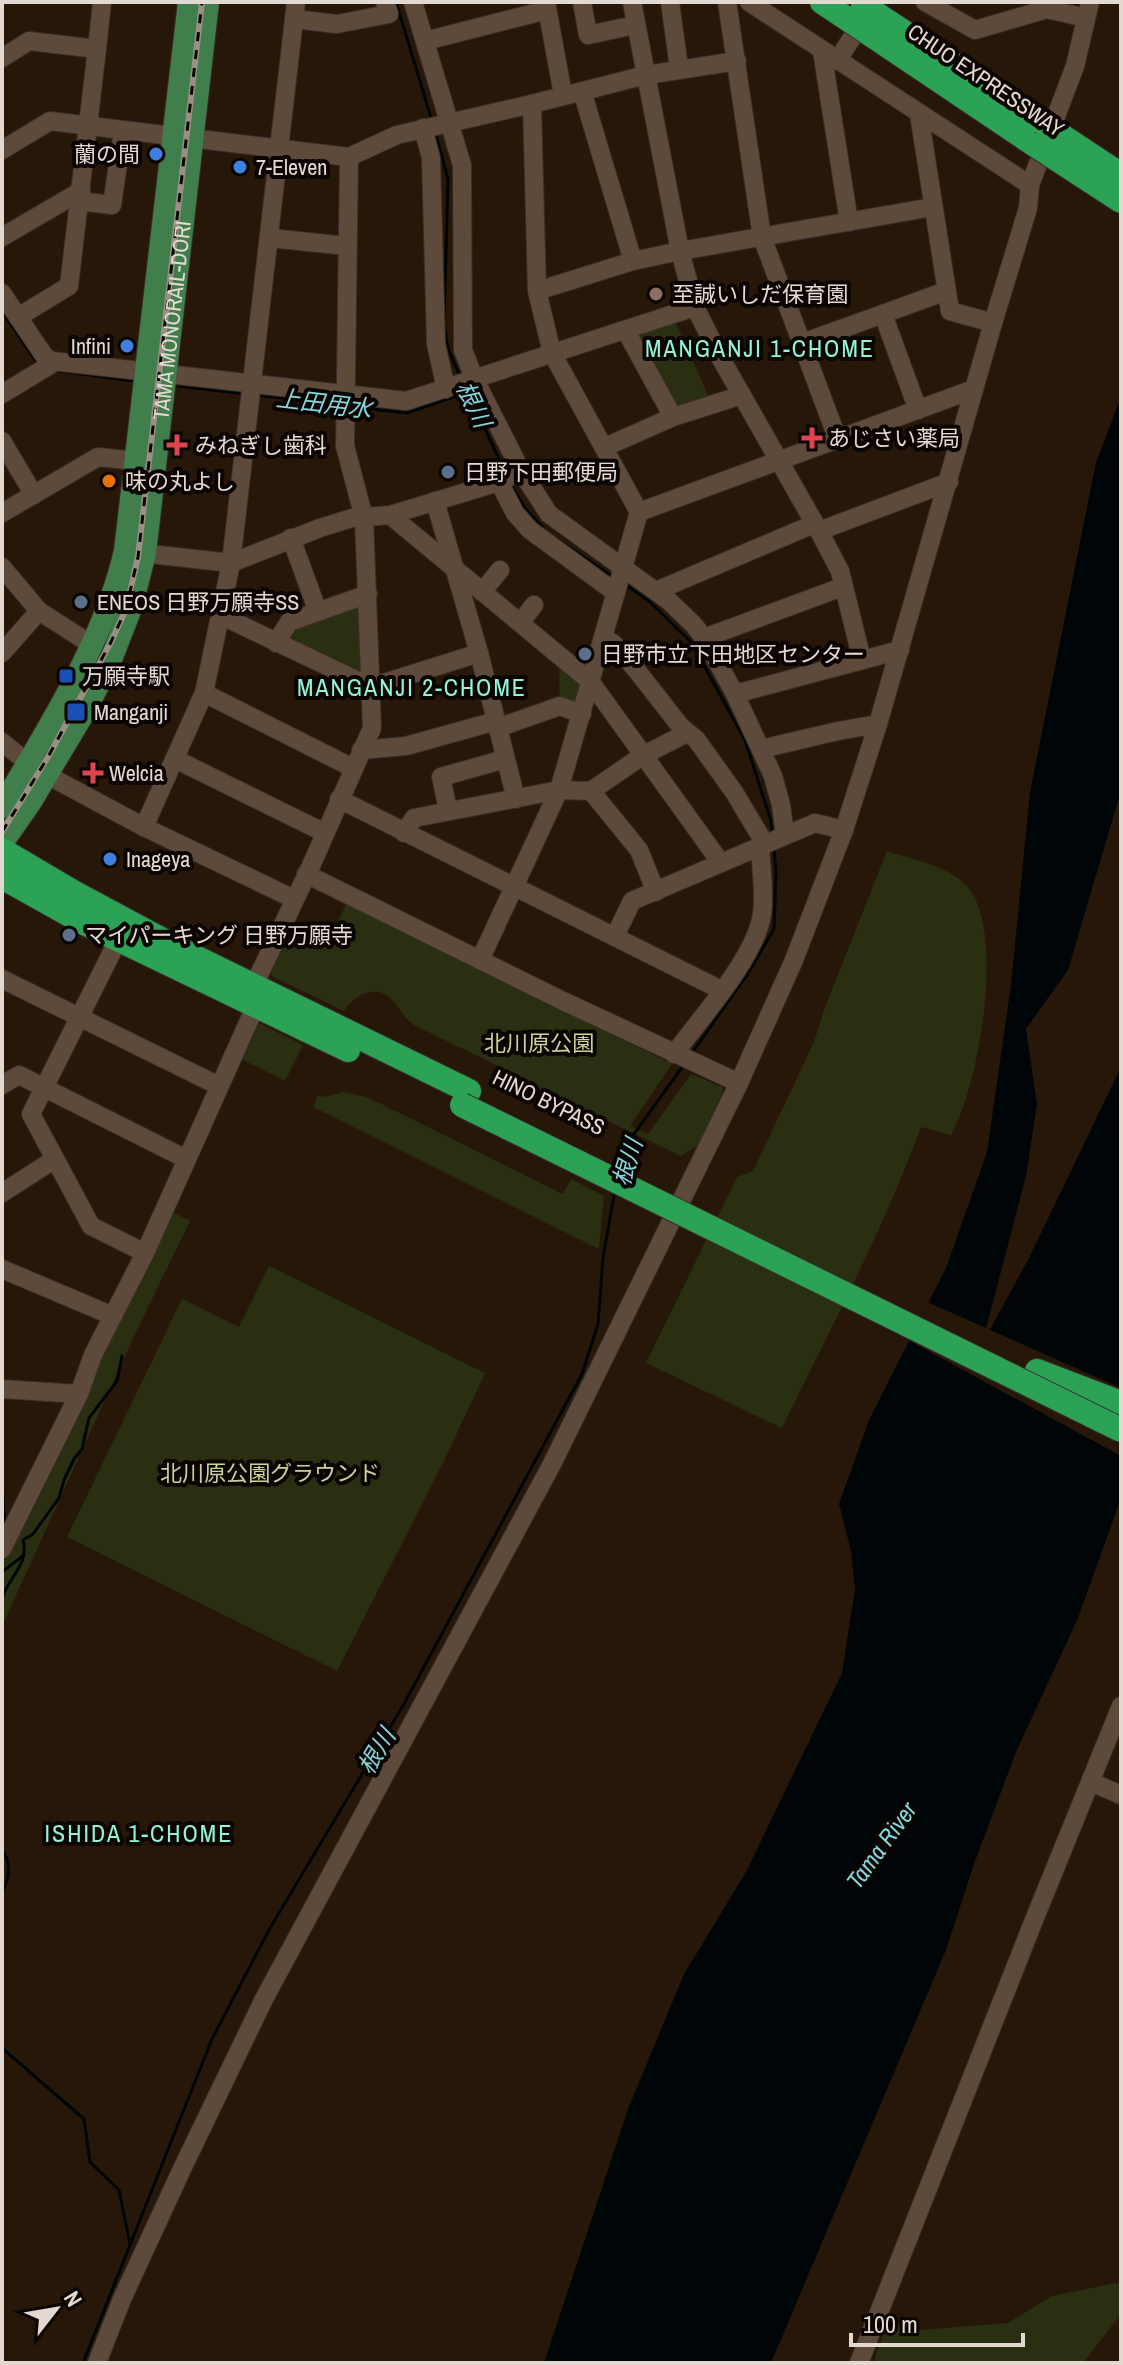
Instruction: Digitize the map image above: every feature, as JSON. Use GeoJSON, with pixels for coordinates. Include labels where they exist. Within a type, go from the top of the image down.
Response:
{"type":"FeatureCollection","features":[{"type":"Feature","properties":{"kind":"highway","name":"CHUO EXPRESSWAY"},"geometry":{"type":"LineString","coordinates":[[822,2],[866,13],[1038,134],[1121,201]]}},
{"type":"Feature","properties":{"kind":"highway","name":"CHUO EXPRESSWAY"},"geometry":{"type":"LineString","coordinates":[[1038,134],[1121,175]]}},
{"type":"Feature","properties":{"kind":"highway","name":"HINO BYPASS"},"geometry":{"type":"LineString","coordinates":[[2,850],[255,995],[465,1098],[763,1256],[1034,1378],[1121,1413]]}},
{"type":"Feature","properties":{"kind":"highway","name":"HINO BYPASS"},"geometry":{"type":"LineString","coordinates":[[2,877],[118,940],[255,995]]}},
{"type":"Feature","properties":{"kind":"highway","name":"HINO BYPASS"},"geometry":{"type":"LineString","coordinates":[[1034,1378],[1121,1430]]}},
{"type":"Feature","properties":{"kind":"highway"},"geometry":{"type":"LineString","coordinates":[[1034,1378],[1121,1403]]}},
{"type":"Feature","properties":{"kind":"highway"},"geometry":{"type":"LineString","coordinates":[[1034,1378],[1121,1440]]}},
{"type":"Feature","properties":{"kind":"main road","name":"TAMA MONORAIL-DORI"},"geometry":{"type":"LineString","coordinates":[[184,138],[189,2]]}},
{"type":"Feature","properties":{"kind":"main road","name":"TAMA MONORAIL-DORI"},"geometry":{"type":"LineString","coordinates":[[2,843],[85,711],[110,662],[131,608],[184,138],[208,2]]}},
{"type":"Feature","properties":{"kind":"main road","name":"TAMA MONORAIL-DORI"},"geometry":{"type":"LineString","coordinates":[[2,807],[92,645],[135,552],[136,461],[156,372]]}},
{"type":"Feature","properties":{"kind":"street"},"geometry":{"type":"LineString","coordinates":[[18,317],[69,286],[102,2]]}},
{"type":"Feature","properties":{"kind":"street"},"geometry":{"type":"LineString","coordinates":[[144,827],[204,693],[231,563],[295,10],[337,24],[389,14],[385,2]]}},
{"type":"Feature","properties":{"kind":"street"},"geometry":{"type":"LineString","coordinates":[[413,2],[425,41],[436,125],[431,158],[436,344],[446,389]]}},
{"type":"Feature","properties":{"kind":"street"},"geometry":{"type":"LineString","coordinates":[[582,2],[588,35],[635,25]]}},
{"type":"Feature","properties":{"kind":"street"},"geometry":{"type":"LineString","coordinates":[[632,2],[680,251],[695,307],[840,571],[862,660]]}},
{"type":"Feature","properties":{"kind":"street"},"geometry":{"type":"LineString","coordinates":[[670,2],[679,68]]}},
{"type":"Feature","properties":{"kind":"street"},"geometry":{"type":"LineString","coordinates":[[727,2],[762,237],[838,440]]}},
{"type":"Feature","properties":{"kind":"street"},"geometry":{"type":"LineString","coordinates":[[749,2],[1030,185]]}},
{"type":"Feature","properties":{"kind":"street"},"geometry":{"type":"LineString","coordinates":[[97,2363],[182,2169],[264,1999],[552,1464],[739,1083],[794,960],[844,830],[949,482],[1028,208],[1030,185],[1075,66],[1088,10],[1047,6],[975,30],[934,5]]}},
{"type":"Feature","properties":{"kind":"street"},"geometry":{"type":"LineString","coordinates":[[425,41],[547,6],[563,95]]}},
{"type":"Feature","properties":{"kind":"street"},"geometry":{"type":"LineString","coordinates":[[849,222],[829,56],[866,13]]}},
{"type":"Feature","properties":{"kind":"street"},"geometry":{"type":"LineString","coordinates":[[2,58],[29,41],[97,49]]}},
{"type":"Feature","properties":{"kind":"street"},"geometry":{"type":"LineString","coordinates":[[3,147],[50,121],[349,157],[397,135],[436,125],[646,75],[737,61]]}},
{"type":"Feature","properties":{"kind":"street"},"geometry":{"type":"LineString","coordinates":[[582,91],[633,261]]}},
{"type":"Feature","properties":{"kind":"street"},"geometry":{"type":"LineString","coordinates":[[480,960],[559,790],[639,512],[552,353],[537,291],[532,104]]}},
{"type":"Feature","properties":{"kind":"street"},"geometry":{"type":"LineString","coordinates":[[919,114],[950,311],[993,323]]}},
{"type":"Feature","properties":{"kind":"street"},"geometry":{"type":"LineString","coordinates":[[436,125],[462,165],[463,350],[475,380],[521,471],[549,514],[619,581]]}},
{"type":"Feature","properties":{"kind":"street"},"geometry":{"type":"LineString","coordinates":[[2,237],[80,196],[112,205],[123,130]]}},
{"type":"Feature","properties":{"kind":"street"},"geometry":{"type":"LineString","coordinates":[[4,1541],[79,1394],[93,1355],[145,1253],[219,1086],[294,899],[372,728],[364,518],[345,446],[349,157]]}},
{"type":"Feature","properties":{"kind":"street"},"geometry":{"type":"LineString","coordinates":[[537,291],[633,261],[680,251],[933,207]]}},
{"type":"Feature","properties":{"kind":"street"},"geometry":{"type":"LineString","coordinates":[[270,238],[347,246]]}},
{"type":"Feature","properties":{"kind":"street"},"geometry":{"type":"LineString","coordinates":[[802,343],[946,291]]}},
{"type":"Feature","properties":{"kind":"street"},"geometry":{"type":"LineString","coordinates":[[2,293],[45,357],[47,366]]}},
{"type":"Feature","properties":{"kind":"street"},"geometry":{"type":"LineString","coordinates":[[2,394],[47,366],[156,372],[250,390],[346,401],[406,401],[695,307]]}},
{"type":"Feature","properties":{"kind":"street"},"geometry":{"type":"LineString","coordinates":[[883,314],[918,410]]}},
{"type":"Feature","properties":{"kind":"street"},"geometry":{"type":"LineString","coordinates":[[626,331],[673,417]]}},
{"type":"Feature","properties":{"kind":"street"},"geometry":{"type":"LineString","coordinates":[[639,512],[974,389]]}},
{"type":"Feature","properties":{"kind":"street"},"geometry":{"type":"LineString","coordinates":[[605,447],[673,417],[742,395]]}},
{"type":"Feature","properties":{"kind":"street"},"geometry":{"type":"LineString","coordinates":[[2,441],[34,495]]}},
{"type":"Feature","properties":{"kind":"street"},"geometry":{"type":"LineString","coordinates":[[2,513],[98,457],[136,461]]}},
{"type":"Feature","properties":{"kind":"street"},"geometry":{"type":"LineString","coordinates":[[135,552],[231,563],[291,538],[352,518],[390,515],[499,482],[521,471]]}},
{"type":"Feature","properties":{"kind":"street"},"geometry":{"type":"LineString","coordinates":[[499,482],[515,513],[530,530],[619,581],[656,591],[683,613],[704,638],[735,694],[778,792],[759,926],[683,1059]]}},
{"type":"Feature","properties":{"kind":"street"},"geometry":{"type":"LineString","coordinates":[[656,591],[816,527],[949,482]]}},
{"type":"Feature","properties":{"kind":"street"},"geometry":{"type":"LineString","coordinates":[[435,501],[479,653],[516,799]]}},
{"type":"Feature","properties":{"kind":"street"},"geometry":{"type":"LineString","coordinates":[[390,515],[590,681],[721,863]]}},
{"type":"Feature","properties":{"kind":"street"},"geometry":{"type":"LineString","coordinates":[[291,538],[318,612]]}},
{"type":"Feature","properties":{"kind":"street"},"geometry":{"type":"LineString","coordinates":[[2,567],[39,611],[92,645]]}},
{"type":"Feature","properties":{"kind":"street"},"geometry":{"type":"LineString","coordinates":[[482,592],[500,570]]}},
{"type":"Feature","properties":{"kind":"street"},"geometry":{"type":"LineString","coordinates":[[704,638],[842,587]]}},
{"type":"Feature","properties":{"kind":"street"},"geometry":{"type":"LineString","coordinates":[[276,643],[289,622],[368,594]]}},
{"type":"Feature","properties":{"kind":"street"},"geometry":{"type":"LineString","coordinates":[[520,623],[534,605]]}},
{"type":"Feature","properties":{"kind":"street"},"geometry":{"type":"LineString","coordinates":[[2,653],[39,611]]}},
{"type":"Feature","properties":{"kind":"street"},"geometry":{"type":"LineString","coordinates":[[220,615],[371,687],[479,653]]}},
{"type":"Feature","properties":{"kind":"street"},"geometry":{"type":"LineString","coordinates":[[603,637],[614,644],[687,733],[696,739],[772,841]]}},
{"type":"Feature","properties":{"kind":"street"},"geometry":{"type":"LineString","coordinates":[[735,694],[900,650]]}},
{"type":"Feature","properties":{"kind":"street"},"geometry":{"type":"LineString","coordinates":[[204,693],[357,759],[560,706],[582,714]]}},
{"type":"Feature","properties":{"kind":"street"},"geometry":{"type":"LineString","coordinates":[[761,749],[878,724]]}},
{"type":"Feature","properties":{"kind":"street"},"geometry":{"type":"LineString","coordinates":[[404,833],[414,818],[448,810],[559,790],[591,791],[642,756],[687,733]]}},
{"type":"Feature","properties":{"kind":"street"},"geometry":{"type":"LineString","coordinates":[[2,742],[27,762]]}},
{"type":"Feature","properties":{"kind":"street"},"geometry":{"type":"LineString","coordinates":[[175,759],[325,833]]}},
{"type":"Feature","properties":{"kind":"street"},"geometry":{"type":"LineString","coordinates":[[448,810],[441,777],[505,759]]}},
{"type":"Feature","properties":{"kind":"street"},"geometry":{"type":"LineString","coordinates":[[47,775],[144,827],[294,899]]}},
{"type":"Feature","properties":{"kind":"street"},"geometry":{"type":"LineString","coordinates":[[591,791],[639,850],[656,892]]}},
{"type":"Feature","properties":{"kind":"street"},"geometry":{"type":"LineString","coordinates":[[339,799],[721,990]]}},
{"type":"Feature","properties":{"kind":"street"},"geometry":{"type":"LineString","coordinates":[[615,936],[632,901],[815,823],[844,830]]}},
{"type":"Feature","properties":{"kind":"street"},"geometry":{"type":"LineString","coordinates":[[306,874],[683,1059],[739,1083]]}},
{"type":"Feature","properties":{"kind":"street"},"geometry":{"type":"LineString","coordinates":[[118,940],[31,1114],[91,1226],[145,1253]]}},
{"type":"Feature","properties":{"kind":"street"},"geometry":{"type":"LineString","coordinates":[[2,979],[219,1086]]}},
{"type":"Feature","properties":{"kind":"street"},"geometry":{"type":"LineString","coordinates":[[2,1085],[19,1075],[186,1159]]}},
{"type":"Feature","properties":{"kind":"street"},"geometry":{"type":"LineString","coordinates":[[2,1193],[55,1159]]}},
{"type":"Feature","properties":{"kind":"street"},"geometry":{"type":"LineString","coordinates":[[2,1269],[113,1316]]}},
{"type":"Feature","properties":{"kind":"street"},"geometry":{"type":"LineString","coordinates":[[2,1389],[79,1394]]}},
{"type":"Feature","properties":{"kind":"street"},"geometry":{"type":"LineString","coordinates":[[859,2363],[1121,1706]]}},
{"type":"Feature","properties":{"kind":"street"},"geometry":{"type":"LineString","coordinates":[[1091,1782],[1121,1795]]}},
{"type":"Feature","properties":{"kind":"green space"},"geometry":{"type":"Polygon","coordinates":[[[673,317],[708,395],[678,409],[634,332],[673,317]]]}},
{"type":"Feature","properties":{"kind":"green space"},"geometry":{"type":"Polygon","coordinates":[[[368,594],[371,687],[276,643],[289,622],[368,594]]]}},
{"type":"Feature","properties":{"kind":"green space"},"geometry":{"type":"Polygon","coordinates":[[[559,662],[590,681],[582,714],[560,706],[559,662]]]}},
{"type":"Feature","properties":{"kind":"green space"},"geometry":{"type":"Polygon","coordinates":[[[887,851],[929,864],[958,878],[966,885],[978,906],[985,935],[987,970],[979,1046],[971,1081],[951,1135],[921,1127],[873,1242],[782,1428],[646,1363],[737,1177],[753,1171],[814,1042],[887,851]]]}},
{"type":"Feature","properties":{"kind":"green space","name":"北川原公園"},"geometry":{"type":"Polygon","coordinates":[[[347,903],[672,1064],[630,1126],[648,1134],[691,1074],[722,1087],[723,1092],[701,1143],[681,1156],[525,1084],[502,1068],[414,1025],[387,995],[380,992],[360,996],[344,1011],[273,977],[270,972],[291,928],[326,944],[347,903]]]}},
{"type":"Feature","properties":{"kind":"green space"},"geometry":{"type":"Polygon","coordinates":[[[259,1023],[303,1045],[285,1081],[239,1058],[253,1026],[259,1023]]]}},
{"type":"Feature","properties":{"kind":"green space"},"geometry":{"type":"Polygon","coordinates":[[[343,1092],[367,1097],[563,1194],[571,1179],[604,1196],[599,1249],[313,1107],[318,1095],[325,1097],[343,1092]]]}},
{"type":"Feature","properties":{"kind":"green space"},"geometry":{"type":"Polygon","coordinates":[[[169,1210],[190,1221],[2,1626],[2,1566],[169,1210]]]}},
{"type":"Feature","properties":{"kind":"green space","name":"北川原公園グラウンド"},"geometry":{"type":"Polygon","coordinates":[[[269,1266],[485,1373],[443,1463],[337,1671],[67,1537],[182,1299],[239,1327],[269,1266]]]}},
{"type":"Feature","properties":{"kind":"green space"},"geometry":{"type":"Polygon","coordinates":[[[1121,2284],[1121,2314],[1083,2363],[873,2363],[888,2322],[920,2330],[1008,2323],[1052,2296],[1121,2284]]]}},
{"type":"Feature","properties":{"kind":"water","name":"Tama River"},"geometry":{"type":"Polygon","coordinates":[[[1121,397],[1121,791],[1068,970],[1026,1029],[1037,1104],[1026,1176],[982,1344],[1029,1258],[1121,1067],[1121,1498],[1078,1618],[1016,1752],[946,1950],[771,2363],[544,2363],[628,2109],[684,1974],[746,1872],[842,1673],[855,1589],[851,1551],[839,1504],[869,1420],[946,1268],[987,1152],[1011,985],[1030,792],[1096,462],[1121,397]]]}},
{"type":"Feature","properties":{"kind":"pier"},"geometry":{"type":"Polygon","coordinates":[[[925,1301],[1121,1388],[1121,1456],[906,1339],[925,1301]]]}},
{"type":"Feature","properties":{"kind":"waterway","name":"根川"},"geometry":{"type":"LineString","coordinates":[[396,2],[432,121]]}},
{"type":"Feature","properties":{"kind":"waterway","name":"根川"},"geometry":{"type":"LineString","coordinates":[[435,132],[448,179],[444,324],[448,349],[460,376]]}},
{"type":"Feature","properties":{"kind":"waterway","name":"上田用水"},"geometry":{"type":"LineString","coordinates":[[2,311],[39,363]]}},
{"type":"Feature","properties":{"kind":"waterway","name":"上田用水"},"geometry":{"type":"LineString","coordinates":[[53,370],[133,381]]}},
{"type":"Feature","properties":{"kind":"waterway","name":"上田用水"},"geometry":{"type":"LineString","coordinates":[[178,386],[246,394]]}},
{"type":"Feature","properties":{"kind":"waterway","name":"根川"},"geometry":{"type":"LineString","coordinates":[[467,390],[504,470]]}},
{"type":"Feature","properties":{"kind":"waterway","name":"上田用水"},"geometry":{"type":"LineString","coordinates":[[353,407],[407,413],[468,392]]}},
{"type":"Feature","properties":{"kind":"waterway","name":"上田用水"},"geometry":{"type":"LineString","coordinates":[[257,395],[337,405]]}},
{"type":"Feature","properties":{"kind":"waterway","name":"根川"},"geometry":{"type":"LineString","coordinates":[[511,484],[524,507],[544,529]]}},
{"type":"Feature","properties":{"kind":"waterway","name":"根川"},"geometry":{"type":"LineString","coordinates":[[563,543],[613,577]]}},
{"type":"Feature","properties":{"kind":"waterway","name":"根川"},"geometry":{"type":"LineString","coordinates":[[626,585],[649,601],[691,642],[745,740],[771,821],[772,834]]}},
{"type":"Feature","properties":{"kind":"waterway","name":"根川"},"geometry":{"type":"LineString","coordinates":[[692,1053],[747,975],[774,929],[774,850]]}},
{"type":"Feature","properties":{"kind":"waterway","name":"根川"},"geometry":{"type":"LineString","coordinates":[[618,1171],[629,1141],[683,1066]]}},
{"type":"Feature","properties":{"kind":"waterway","name":"根川"},"geometry":{"type":"LineString","coordinates":[[83,2363],[212,2039],[270,1928],[404,1704],[582,1374],[598,1324],[603,1258],[615,1190]]}},
{"type":"Feature","properties":{"kind":"waterway"},"geometry":{"type":"LineString","coordinates":[[2,1599],[21,1564],[23,1540],[33,1534],[59,1498],[64,1480],[82,1449],[89,1418],[117,1381],[122,1356]]}},
{"type":"Feature","properties":{"kind":"waterway"},"geometry":{"type":"LineString","coordinates":[[2,1483],[5,1527]]}},
{"type":"Feature","properties":{"kind":"waterway"},"geometry":{"type":"LineString","coordinates":[[2,1572],[24,1555]]}},
{"type":"Feature","properties":{"kind":"waterway"},"geometry":{"type":"LineString","coordinates":[[2,1849],[8,1870],[2,1892]]}},
{"type":"Feature","properties":{"kind":"waterway"},"geometry":{"type":"LineString","coordinates":[[2,2048],[84,2119],[90,2162],[119,2190],[130,2244]]}},
{"type":"Feature","properties":{"kind":"railway"},"geometry":{"type":"LineString","coordinates":[[2,832],[48,757],[126,609],[138,557],[202,2]]}},
{"type":"Feature","properties":{"kind":"place","name":"蘭の間"},"geometry":{"type":"Point","coordinates":[156,154]}},
{"type":"Feature","properties":{"kind":"place","name":"7-Eleven"},"geometry":{"type":"Point","coordinates":[240,167]}},
{"type":"Feature","properties":{"kind":"place","name":"至誠いしだ保育園"},"geometry":{"type":"Point","coordinates":[656,294]}},
{"type":"Feature","properties":{"kind":"place","name":"Infini"},"geometry":{"type":"Point","coordinates":[127,346]}},
{"type":"Feature","properties":{"kind":"place","name":"あじさい薬局"},"geometry":{"type":"Point","coordinates":[812,438]}},
{"type":"Feature","properties":{"kind":"place","name":"みねぎし歯科"},"geometry":{"type":"Point","coordinates":[177,445]}},
{"type":"Feature","properties":{"kind":"place","name":"日野下田郵便局"},"geometry":{"type":"Point","coordinates":[448,472]}},
{"type":"Feature","properties":{"kind":"place","name":"味の丸よし"},"geometry":{"type":"Point","coordinates":[109,481]}},
{"type":"Feature","properties":{"kind":"place","name":"ENEOS 日野万願寺SS"},"geometry":{"type":"Point","coordinates":[81,602]}},
{"type":"Feature","properties":{"kind":"place","name":"日野市立下田地区センター"},"geometry":{"type":"Point","coordinates":[585,654]}},
{"type":"Feature","properties":{"kind":"place","name":"万願寺駅"},"geometry":{"type":"Point","coordinates":[66,676]}},
{"type":"Feature","properties":{"kind":"place","name":"Manganji"},"geometry":{"type":"Point","coordinates":[76,712]}},
{"type":"Feature","properties":{"kind":"place","name":"Welcia"},"geometry":{"type":"Point","coordinates":[93,773]}},
{"type":"Feature","properties":{"kind":"place","name":"Inageya"},"geometry":{"type":"Point","coordinates":[110,859]}},
{"type":"Feature","properties":{"kind":"place","name":"マイパーキング 日野万願寺"},"geometry":{"type":"Point","coordinates":[69,935]}},
{"type":"Feature","properties":{"kind":"district","name":"MANGANJI 1-CHOME"},"geometry":{"type":"Point","coordinates":[760,348]}},
{"type":"Feature","properties":{"kind":"district","name":"MANGANJI 2-CHOME"},"geometry":{"type":"Point","coordinates":[412,687]}},
{"type":"Feature","properties":{"kind":"district","name":"ISHIDA 1-CHOME"},"geometry":{"type":"Point","coordinates":[139,1833]}}]}
